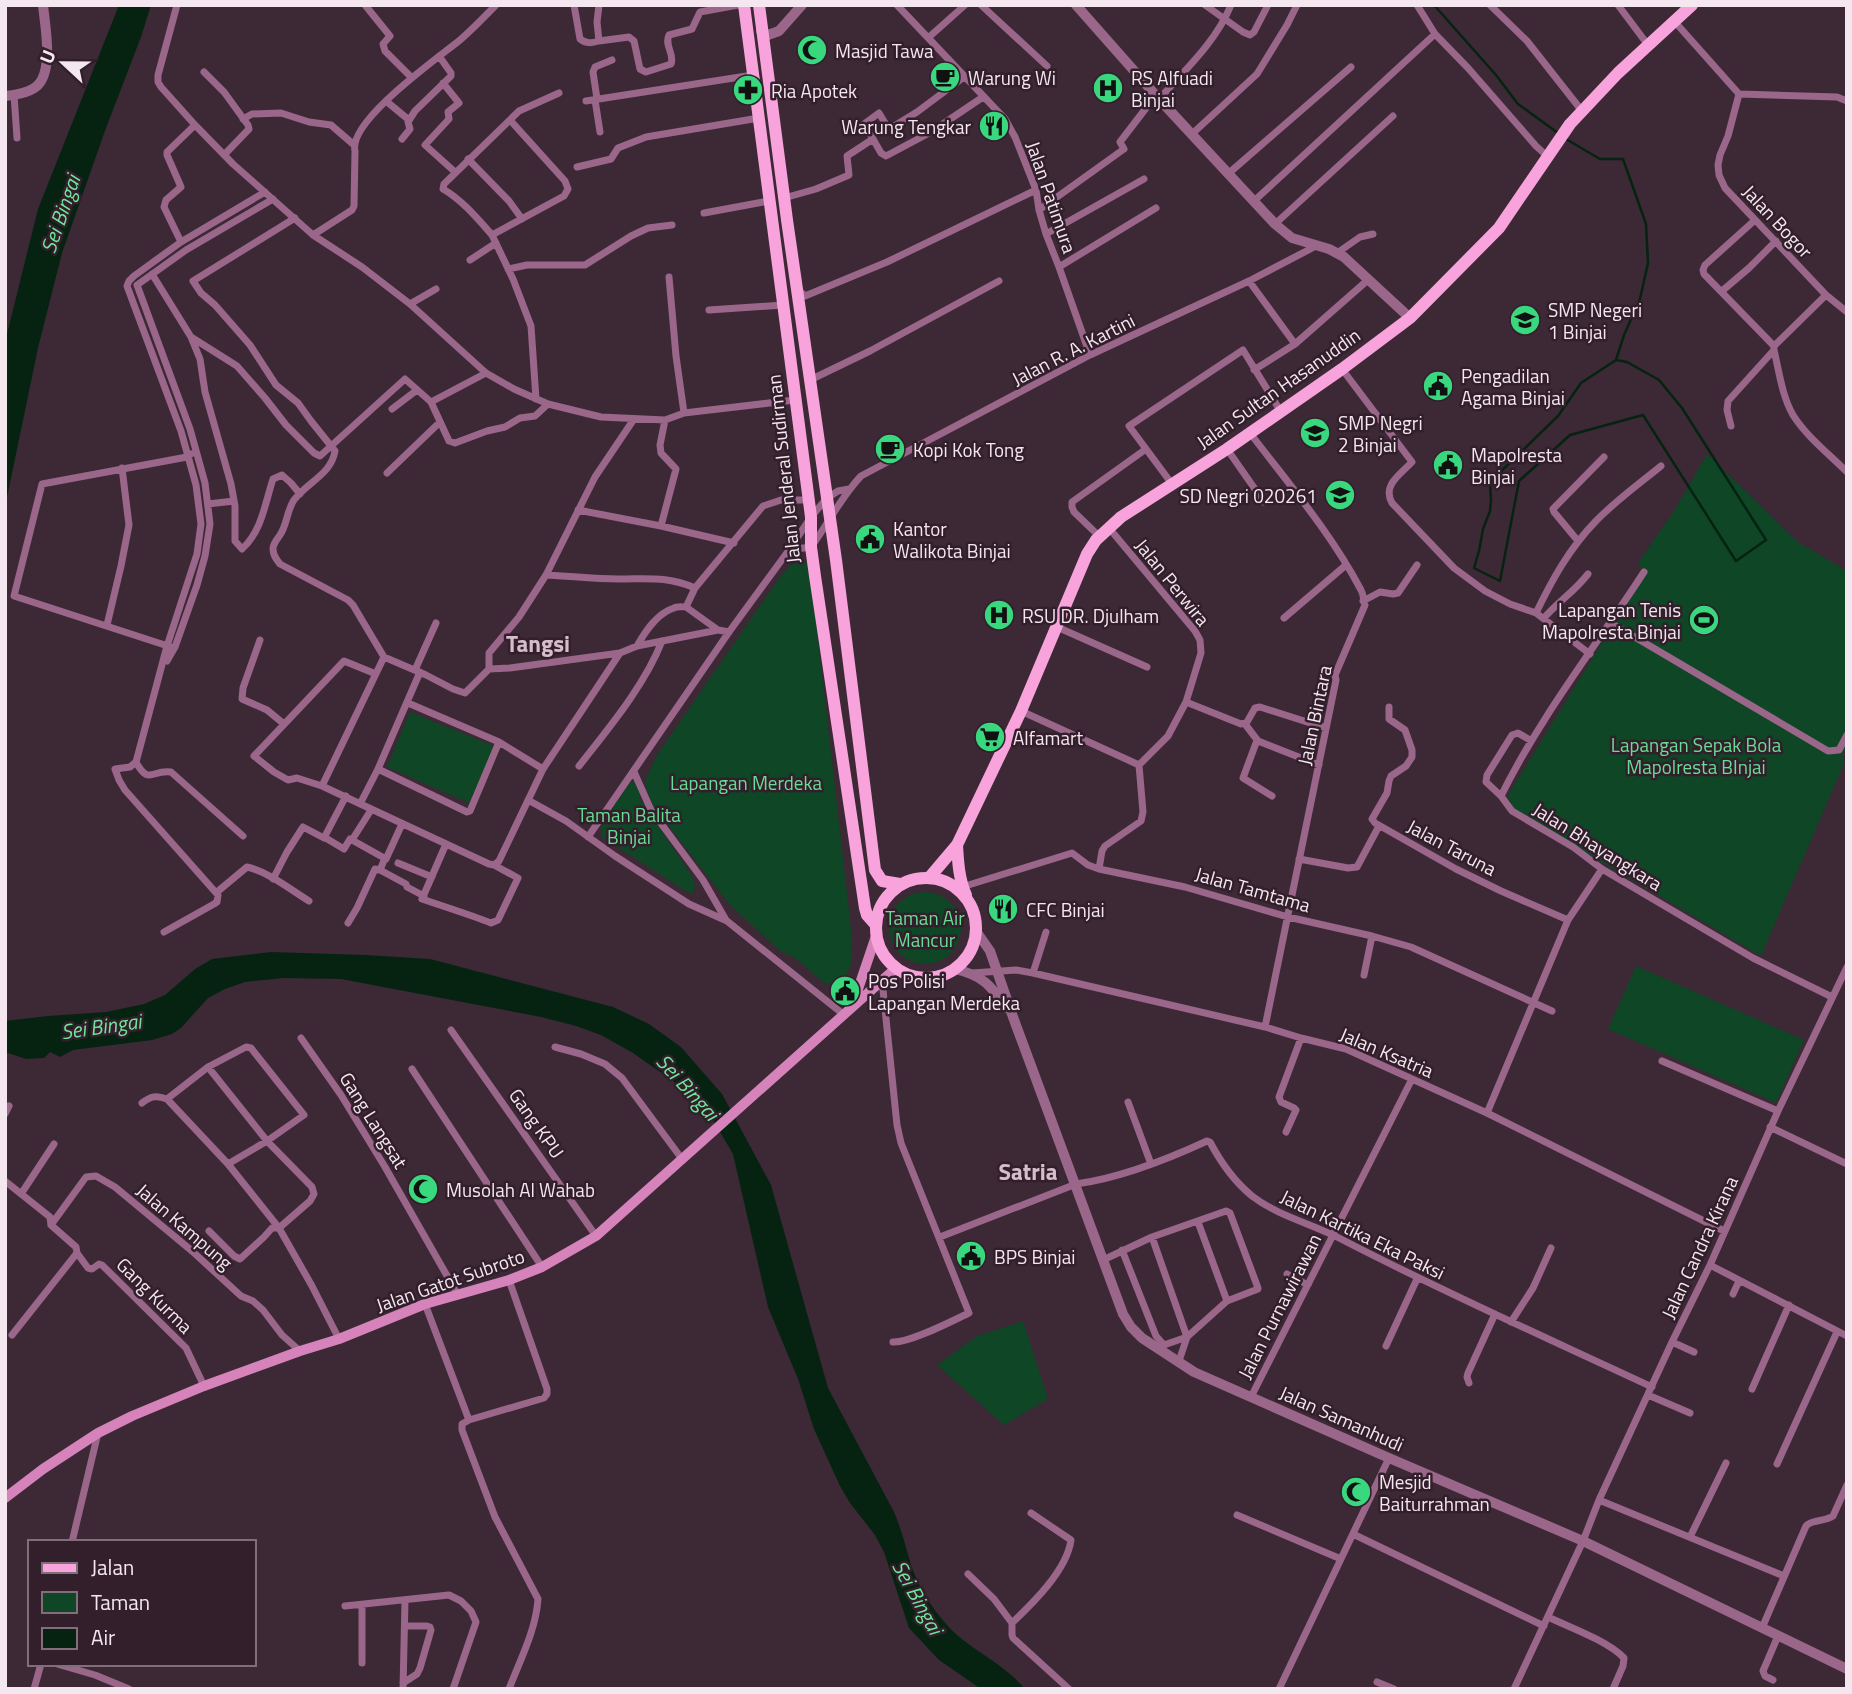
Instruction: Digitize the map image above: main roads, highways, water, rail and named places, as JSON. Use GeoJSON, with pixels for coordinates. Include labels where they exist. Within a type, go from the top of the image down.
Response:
{"type":"FeatureCollection","features":[{"type":"Feature","properties":{"kind":"main road","name":"Jalan Jenderal Sudirman"},"geometry":{"type":"LineString","coordinates":[[744,5],[811,517],[811,547],[865,908],[876,930]]}},
{"type":"Feature","properties":{"kind":"main road","name":"Jalan Jenderal Sudirman"},"geometry":{"type":"LineString","coordinates":[[759,5],[847,643],[874,870],[882,881],[900,884]]}},
{"type":"Feature","properties":{"kind":"main road","name":"Jalan Sultan Hasanuddin"},"geometry":{"type":"LineString","coordinates":[[929,878],[957,845],[1021,711],[1087,554],[1104,532],[1281,412],[1410,318],[1499,228],[1570,124],[1618,73],[1692,5]]}},
{"type":"Feature","properties":{"kind":"main road"},"geometry":{"type":"LineString","coordinates":[[772,224],[787,220]]}},
{"type":"Feature","properties":{"kind":"main road"},"geometry":{"type":"LineString","coordinates":[[825,645],[847,643]]}},
{"type":"Feature","properties":{"kind":"main road"},"geometry":{"type":"LineString","coordinates":[[957,845],[962,887],[970,903],[975,917],[976,931],[971,949],[955,969],[931,978],[907,975],[883,954],[876,930],[878,912],[886,897],[900,884],[918,878],[939,879],[957,888],[970,903]]}},
{"type":"Feature","properties":{"kind":"main road","name":"Jalan Gatot Subroto"},"geometry":{"type":"LineString","coordinates":[[847,1010],[876,930]]}},
{"type":"Feature","properties":{"kind":"main road","name":"Jalan Gatot Subroto"},"geometry":{"type":"LineString","coordinates":[[5,1498],[43,1469],[99,1433],[132,1416],[425,1304],[509,1280],[542,1267],[596,1236],[896,968]]}},
{"type":"Feature","properties":{"kind":"water","name":"Sei Bingai"},"geometry":{"type":"Polygon","coordinates":[[[119,5],[151,5],[62,253],[38,348],[5,507],[5,342],[38,209],[119,5]]]}},
{"type":"Feature","properties":{"kind":"water","name":"Sei Bingai"},"geometry":{"type":"Polygon","coordinates":[[[271,952],[430,959],[613,1007],[649,1024],[681,1047],[722,1094],[771,1185],[828,1388],[894,1512],[920,1586],[950,1628],[1025,1689],[981,1689],[939,1660],[909,1628],[884,1552],[840,1486],[814,1429],[798,1379],[768,1307],[733,1154],[713,1120],[673,1081],[633,1053],[601,1035],[541,1017],[341,979],[284,978],[245,982],[225,989],[208,998],[181,1028],[172,1034],[152,1040],[73,1050],[60,1057],[50,1052],[44,1058],[26,1059],[5,1052],[5,1021],[106,1012],[144,1004],[165,995],[195,969],[212,959],[271,952]]]}},
{"type":"Feature","properties":{"kind":"waterway"},"geometry":{"type":"LineString","coordinates":[[1434,5],[1518,104],[1558,133]]}},
{"type":"Feature","properties":{"kind":"waterway"},"geometry":{"type":"LineString","coordinates":[[1566,139],[1600,159],[1623,159],[1646,224],[1648,263],[1640,299],[1616,360]]}},
{"type":"Feature","properties":{"kind":"waterway"},"geometry":{"type":"LineString","coordinates":[[1616,360],[1627,362],[1659,380],[1682,408],[1766,540],[1736,561],[1643,415],[1570,435],[1519,481],[1500,581],[1474,568],[1490,511],[1490,482],[1558,416],[1581,383],[1616,360]]}},
{"type":"Feature","properties":{"kind":"place","name":"Masjid Tawa"},"geometry":{"type":"Point","coordinates":[812,50]}},
{"type":"Feature","properties":{"kind":"place","name":"Warung Wi"},"geometry":{"type":"Point","coordinates":[945,77]}},
{"type":"Feature","properties":{"kind":"place","name":"RS Alfuadi Binjai"},"geometry":{"type":"Point","coordinates":[1108,88]}},
{"type":"Feature","properties":{"kind":"place","name":"Ria Apotek"},"geometry":{"type":"Point","coordinates":[748,90]}},
{"type":"Feature","properties":{"kind":"place","name":"Warung Tengkar"},"geometry":{"type":"Point","coordinates":[994,126]}},
{"type":"Feature","properties":{"kind":"place","name":"SMP Negeri 1 Binjai"},"geometry":{"type":"Point","coordinates":[1525,320]}},
{"type":"Feature","properties":{"kind":"place","name":"Pengadilan Agama Binjai"},"geometry":{"type":"Point","coordinates":[1438,386]}},
{"type":"Feature","properties":{"kind":"place","name":"SMP Negri 2 Binjai"},"geometry":{"type":"Point","coordinates":[1315,433]}},
{"type":"Feature","properties":{"kind":"place","name":"Kopi Kok Tong"},"geometry":{"type":"Point","coordinates":[890,449]}},
{"type":"Feature","properties":{"kind":"place","name":"Mapolresta Binjai"},"geometry":{"type":"Point","coordinates":[1448,465]}},
{"type":"Feature","properties":{"kind":"place","name":"SD Negri 020261"},"geometry":{"type":"Point","coordinates":[1340,495]}},
{"type":"Feature","properties":{"kind":"place","name":"Kantor Walikota Binjai"},"geometry":{"type":"Point","coordinates":[870,539]}},
{"type":"Feature","properties":{"kind":"place","name":"RSU DR. Djulham"},"geometry":{"type":"Point","coordinates":[999,615]}},
{"type":"Feature","properties":{"kind":"place","name":"Lapangan Tenis Mapolresta Binjai"},"geometry":{"type":"Point","coordinates":[1704,620]}},
{"type":"Feature","properties":{"kind":"place","name":"Alfamart"},"geometry":{"type":"Point","coordinates":[990,737]}},
{"type":"Feature","properties":{"kind":"place","name":"CFC Binjai"},"geometry":{"type":"Point","coordinates":[1003,909]}},
{"type":"Feature","properties":{"kind":"place","name":"Pos Polisi Lapangan Merdeka"},"geometry":{"type":"Point","coordinates":[845,991]}},
{"type":"Feature","properties":{"kind":"place","name":"Musolah Al Wahab"},"geometry":{"type":"Point","coordinates":[423,1189]}},
{"type":"Feature","properties":{"kind":"place","name":"BPS Binjai"},"geometry":{"type":"Point","coordinates":[971,1256]}},
{"type":"Feature","properties":{"kind":"place","name":"Mesjid Baiturrahman"},"geometry":{"type":"Point","coordinates":[1356,1492]}},
{"type":"Feature","properties":{"kind":"district","name":"Tangsi"},"geometry":{"type":"Point","coordinates":[538,643]}},
{"type":"Feature","properties":{"kind":"district","name":"Satria"},"geometry":{"type":"Point","coordinates":[1028,1171]}},
{"type":"Feature","properties":{"kind":"park label","name":"Lapangan Sepak Bola Mapolresta BInjai"},"geometry":{"type":"Point","coordinates":[1696,755]}},
{"type":"Feature","properties":{"kind":"park label","name":"Lapangan Merdeka"},"geometry":{"type":"Point","coordinates":[746,782]}},
{"type":"Feature","properties":{"kind":"park label","name":"Taman Balita Binjai"},"geometry":{"type":"Point","coordinates":[629,825]}},
{"type":"Feature","properties":{"kind":"park label","name":"Taman Air Mancur"},"geometry":{"type":"Point","coordinates":[925,928]}}]}
